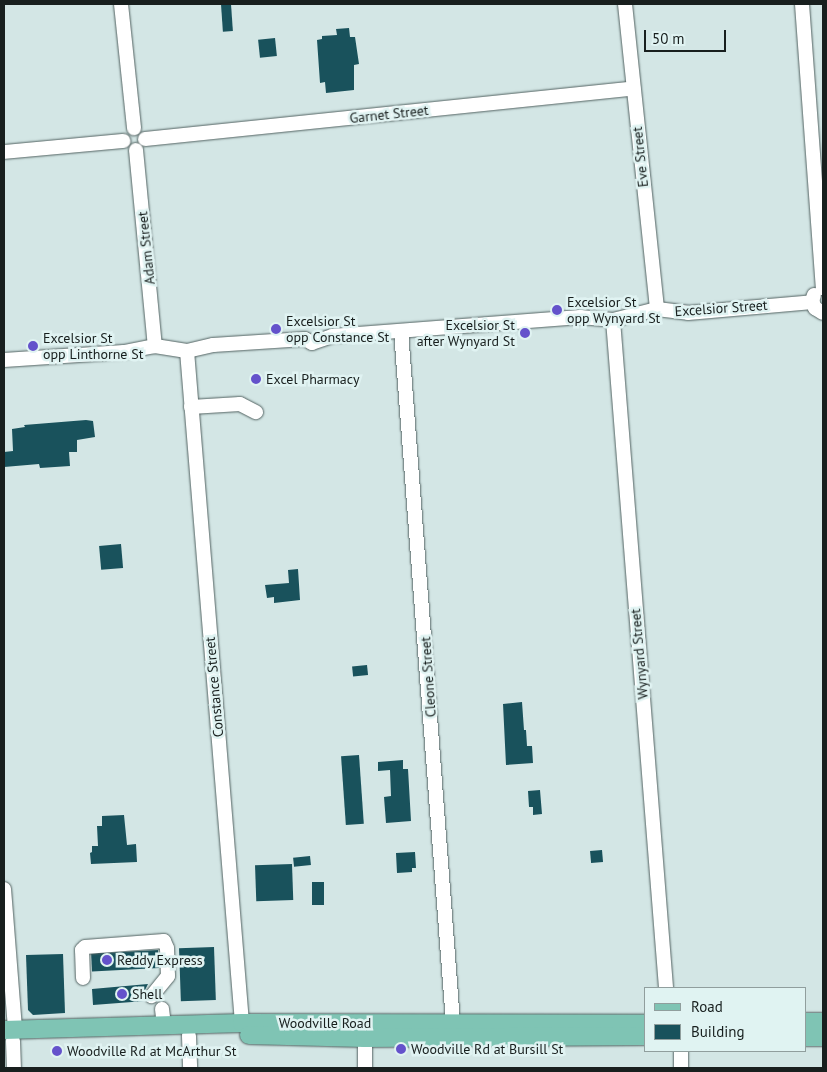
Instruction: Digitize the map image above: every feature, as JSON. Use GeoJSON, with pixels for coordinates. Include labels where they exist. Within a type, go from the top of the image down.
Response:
{"type":"FeatureCollection","features":[{"type":"Feature","properties":{"kind":"main road","name":"Woodville Road"},"geometry":{"type":"LineString","coordinates":[[9,1036],[163,1017],[242,1023],[453,1022],[644,1024]]}},
{"type":"Feature","properties":{"kind":"main road"},"geometry":{"type":"LineString","coordinates":[[807,1022],[823,1022]]}},
{"type":"Feature","properties":{"kind":"main road","name":"Woodville Road"},"geometry":{"type":"LineString","coordinates":[[9,1036],[255,1035],[365,1038],[644,1036]]}},
{"type":"Feature","properties":{"kind":"main road"},"geometry":{"type":"LineString","coordinates":[[807,1037],[823,1037]]}},
{"type":"Feature","properties":{"kind":"street"},"geometry":{"type":"LineString","coordinates":[[121,4],[134,128]]}},
{"type":"Feature","properties":{"kind":"street","name":"Eve Street"},"geometry":{"type":"LineString","coordinates":[[625,4],[657,310]]}},
{"type":"Feature","properties":{"kind":"street"},"geometry":{"type":"LineString","coordinates":[[802,4],[823,289],[815,293],[813,302],[817,310],[823,313]]}},
{"type":"Feature","properties":{"kind":"street","name":"Garnet Street"},"geometry":{"type":"LineString","coordinates":[[145,139],[633,89]]}},
{"type":"Feature","properties":{"kind":"street"},"geometry":{"type":"LineString","coordinates":[[134,128],[141,130],[145,139],[142,148],[136,150],[127,147],[124,141],[125,134],[134,128]]}},
{"type":"Feature","properties":{"kind":"street"},"geometry":{"type":"LineString","coordinates":[[4,152],[124,141]]}},
{"type":"Feature","properties":{"kind":"street","name":"Adam Street"},"geometry":{"type":"LineString","coordinates":[[136,150],[155,346]]}},
{"type":"Feature","properties":{"kind":"street","name":"Excelsior Street"},"geometry":{"type":"LineString","coordinates":[[4,360],[124,352],[155,346],[187,351],[214,345],[305,339],[312,343],[332,336],[580,317],[613,320],[657,310],[688,314],[709,310],[813,302]]}},
{"type":"Feature","properties":{"kind":"street","name":"Wynyard Street"},"geometry":{"type":"LineString","coordinates":[[613,320],[666,987]]}},
{"type":"Feature","properties":{"kind":"street","name":"Cleone Street"},"geometry":{"type":"LineString","coordinates":[[401,331],[453,1022]]}},
{"type":"Feature","properties":{"kind":"street","name":"Constance Street"},"geometry":{"type":"LineString","coordinates":[[187,351],[242,1023]]}},
{"type":"Feature","properties":{"kind":"street"},"geometry":{"type":"LineString","coordinates":[[191,407],[240,404],[256,412]]}},
{"type":"Feature","properties":{"kind":"street"},"geometry":{"type":"LineString","coordinates":[[4,889],[9,1036],[14,1068]]}},
{"type":"Feature","properties":{"kind":"street"},"geometry":{"type":"LineString","coordinates":[[83,978],[82,950],[85,947],[164,940],[167,948],[168,976],[152,996]]}},
{"type":"Feature","properties":{"kind":"street"},"geometry":{"type":"LineString","coordinates":[[189,1036],[190,1068]]}},
{"type":"Feature","properties":{"kind":"street"},"geometry":{"type":"LineString","coordinates":[[365,1038],[365,1068]]}},
{"type":"Feature","properties":{"kind":"street"},"geometry":{"type":"LineString","coordinates":[[681,1052],[681,1068]]}},
{"type":"Feature","properties":{"kind":"building"},"geometry":{"type":"Polygon","coordinates":[[[231,4],[233,31],[223,32],[221,5],[231,4]]]}},
{"type":"Feature","properties":{"kind":"building"},"geometry":{"type":"Polygon","coordinates":[[[349,28],[350,37],[355,37],[359,64],[354,65],[354,90],[326,93],[325,82],[320,83],[317,40],[322,39],[322,36],[337,35],[336,29],[349,28]]]}},
{"type":"Feature","properties":{"kind":"building"},"geometry":{"type":"Polygon","coordinates":[[[275,38],[277,56],[260,58],[258,40],[275,38]]]}},
{"type":"Feature","properties":{"kind":"building"},"geometry":{"type":"Polygon","coordinates":[[[93,421],[95,437],[77,440],[77,452],[69,452],[70,466],[40,468],[39,464],[4,467],[4,452],[13,451],[12,429],[25,427],[24,425],[93,421]]]}},
{"type":"Feature","properties":{"kind":"building"},"geometry":{"type":"Polygon","coordinates":[[[121,544],[123,568],[101,570],[99,546],[121,544]]]}},
{"type":"Feature","properties":{"kind":"building"},"geometry":{"type":"Polygon","coordinates":[[[298,569],[300,600],[274,603],[274,597],[267,598],[265,585],[289,583],[288,570],[298,569]]]}},
{"type":"Feature","properties":{"kind":"building"},"geometry":{"type":"Polygon","coordinates":[[[367,665],[368,675],[353,677],[352,667],[367,665]]]}},
{"type":"Feature","properties":{"kind":"building"},"geometry":{"type":"Polygon","coordinates":[[[522,702],[524,730],[526,730],[527,746],[532,746],[533,763],[506,765],[503,704],[522,702]]]}},
{"type":"Feature","properties":{"kind":"building"},"geometry":{"type":"Polygon","coordinates":[[[359,755],[364,824],[346,825],[341,756],[359,755]]]}},
{"type":"Feature","properties":{"kind":"building"},"geometry":{"type":"Polygon","coordinates":[[[403,760],[403,769],[408,769],[411,821],[386,823],[384,797],[391,796],[390,770],[378,771],[378,762],[403,760]]]}},
{"type":"Feature","properties":{"kind":"building"},"geometry":{"type":"Polygon","coordinates":[[[540,790],[542,814],[533,815],[533,807],[529,807],[528,791],[540,790]]]}},
{"type":"Feature","properties":{"kind":"building"},"geometry":{"type":"Polygon","coordinates":[[[124,815],[127,845],[136,844],[137,862],[91,864],[90,853],[92,852],[92,846],[98,846],[97,826],[102,826],[102,816],[124,815]]]}},
{"type":"Feature","properties":{"kind":"building"},"geometry":{"type":"Polygon","coordinates":[[[602,850],[603,862],[591,863],[590,851],[602,850]]]}},
{"type":"Feature","properties":{"kind":"building"},"geometry":{"type":"Polygon","coordinates":[[[415,852],[416,868],[412,868],[412,872],[397,873],[396,853],[415,852]]]}},
{"type":"Feature","properties":{"kind":"building"},"geometry":{"type":"Polygon","coordinates":[[[310,856],[311,865],[294,867],[293,858],[310,856]]]}},
{"type":"Feature","properties":{"kind":"building"},"geometry":{"type":"Polygon","coordinates":[[[292,864],[293,900],[256,901],[255,865],[292,864]]]}},
{"type":"Feature","properties":{"kind":"building"},"geometry":{"type":"Polygon","coordinates":[[[312,882],[324,882],[324,905],[312,905],[312,882]]]}},
{"type":"Feature","properties":{"kind":"building"},"geometry":{"type":"Polygon","coordinates":[[[214,947],[216,1000],[181,1001],[179,948],[214,947]]]}},
{"type":"Feature","properties":{"kind":"building"},"geometry":{"type":"Polygon","coordinates":[[[158,950],[159,968],[92,971],[91,954],[158,950]]]}},
{"type":"Feature","properties":{"kind":"building"},"geometry":{"type":"Polygon","coordinates":[[[63,954],[65,1013],[33,1015],[28,1010],[26,955],[63,954]]]}},
{"type":"Feature","properties":{"kind":"building"},"geometry":{"type":"Polygon","coordinates":[[[148,984],[143,994],[145,1001],[93,1005],[92,989],[148,984]]]}},
{"type":"Feature","properties":{"kind":"place","name":"Excelsior St opp Wynyard St"},"geometry":{"type":"Point","coordinates":[557,310]}},
{"type":"Feature","properties":{"kind":"place","name":"Excelsior St opp Constance St"},"geometry":{"type":"Point","coordinates":[276,329]}},
{"type":"Feature","properties":{"kind":"place","name":"Excelsior St after Wynyard St"},"geometry":{"type":"Point","coordinates":[525,333]}},
{"type":"Feature","properties":{"kind":"place","name":"Excelsior St opp Linthorne St"},"geometry":{"type":"Point","coordinates":[33,346]}},
{"type":"Feature","properties":{"kind":"place","name":"Excel Pharmacy"},"geometry":{"type":"Point","coordinates":[256,379]}},
{"type":"Feature","properties":{"kind":"place","name":"Reddy Express"},"geometry":{"type":"Point","coordinates":[107,960]}},
{"type":"Feature","properties":{"kind":"place","name":"Shell"},"geometry":{"type":"Point","coordinates":[122,994]}},
{"type":"Feature","properties":{"kind":"place","name":"Woodville Rd at Bursill St"},"geometry":{"type":"Point","coordinates":[401,1049]}},
{"type":"Feature","properties":{"kind":"place","name":"Woodville Rd at McArthur St"},"geometry":{"type":"Point","coordinates":[57,1051]}}]}
